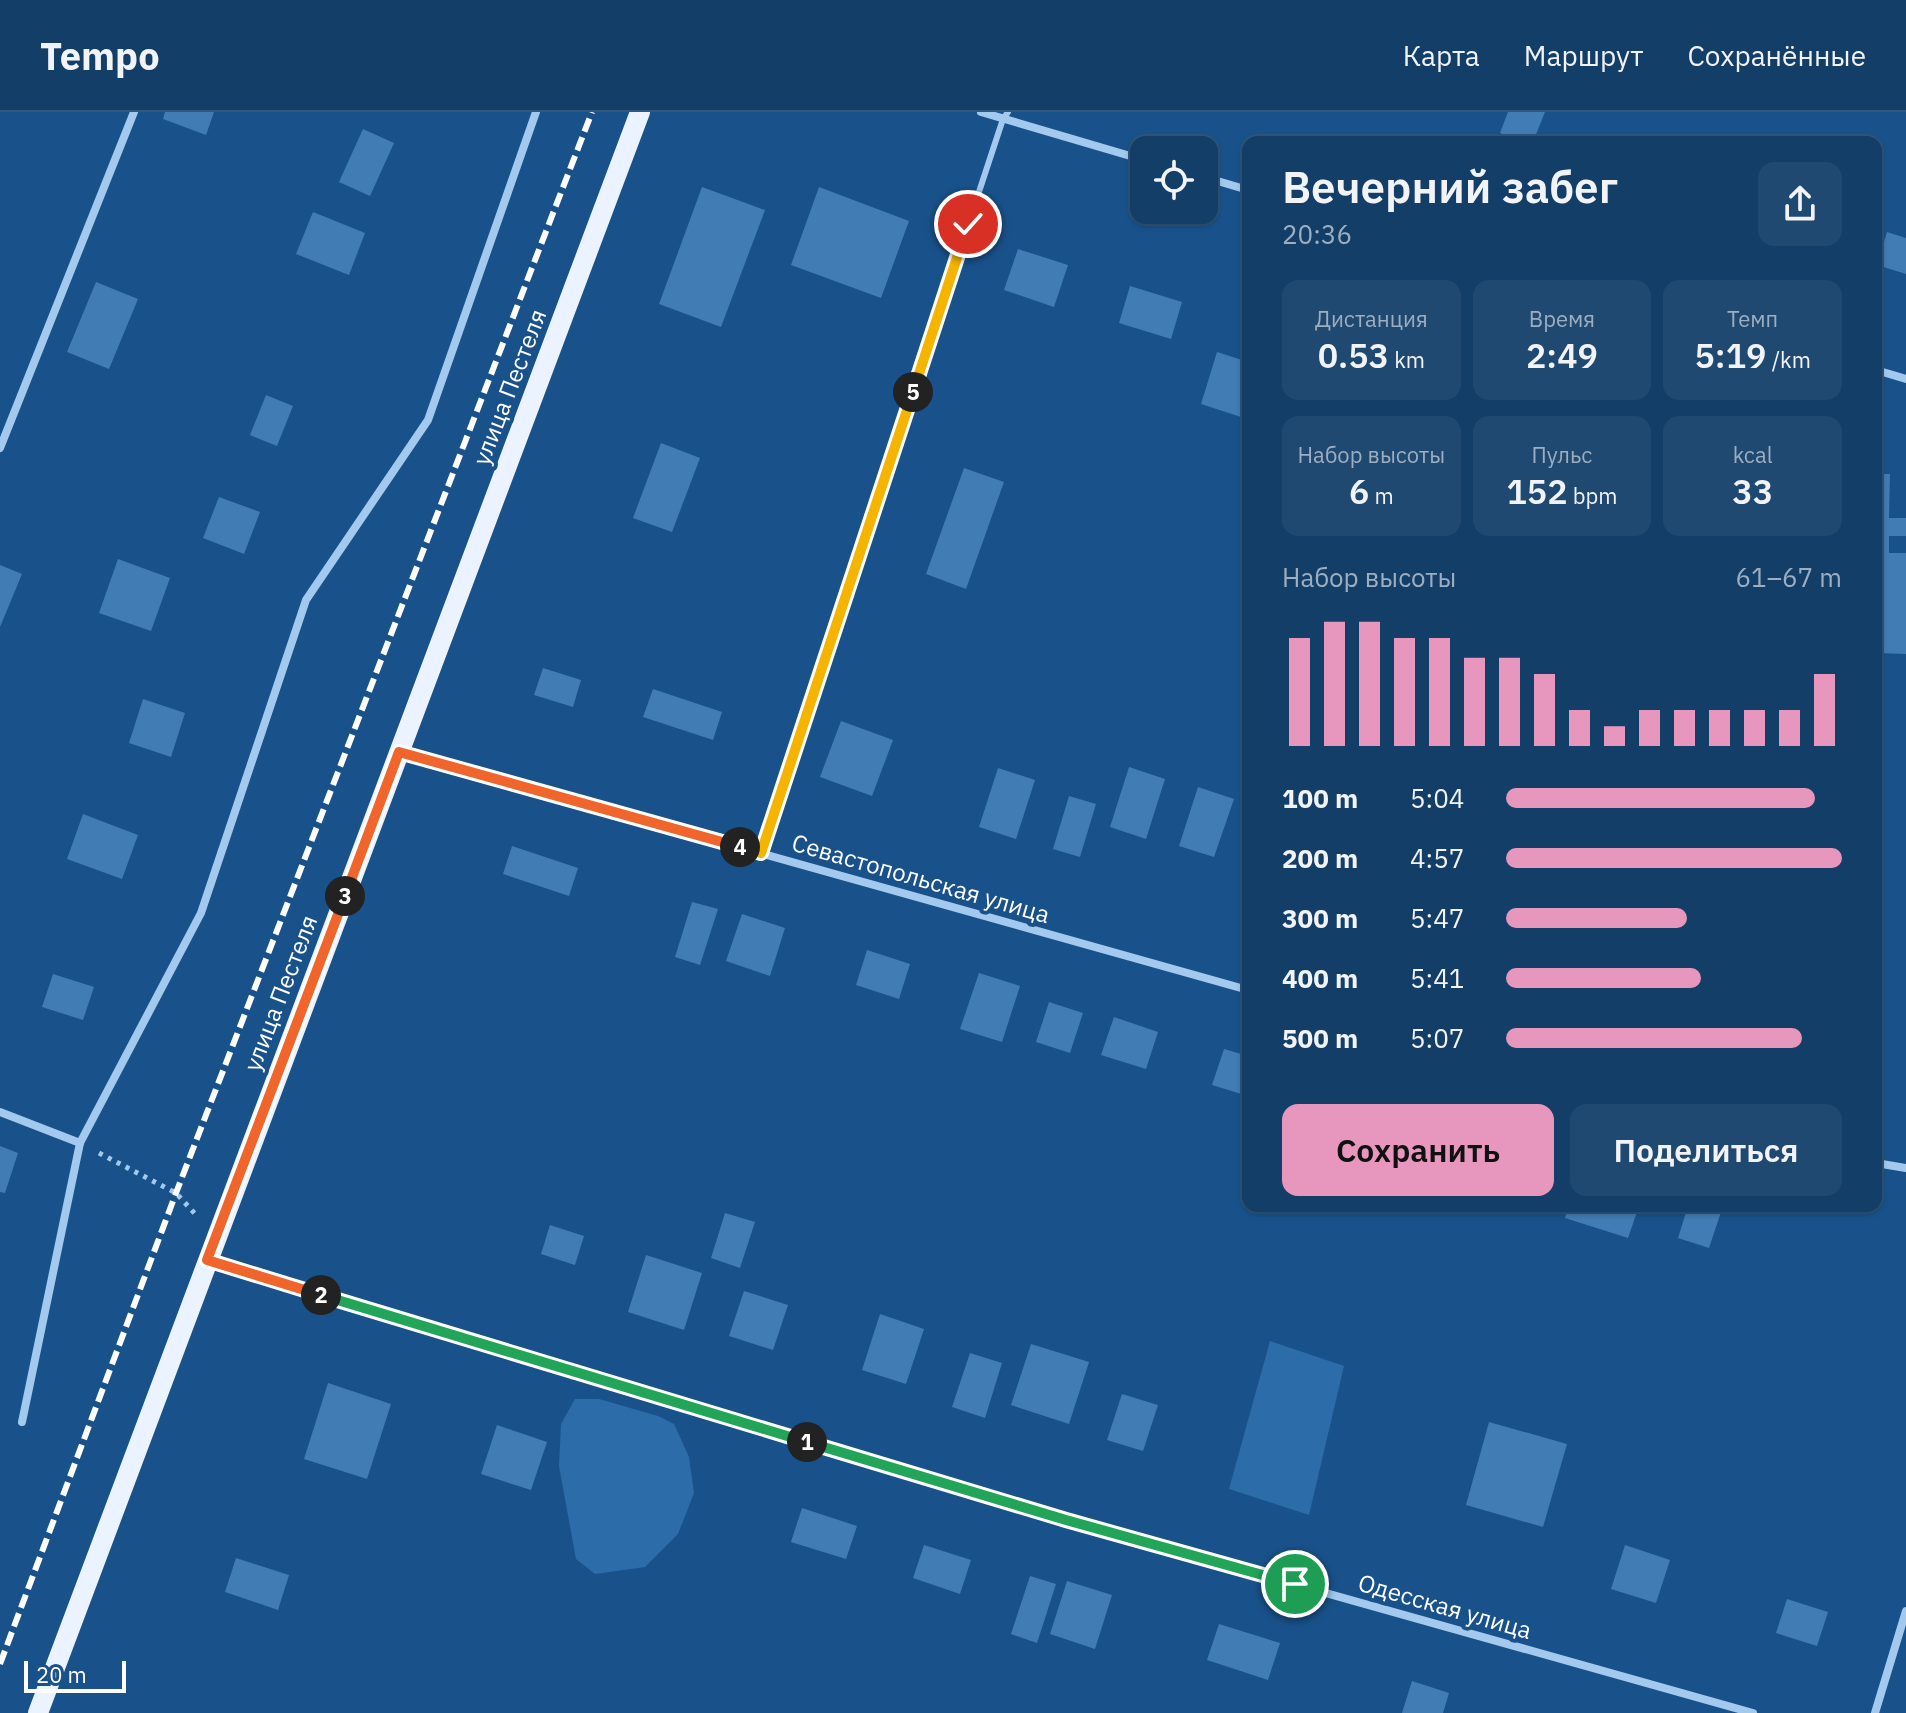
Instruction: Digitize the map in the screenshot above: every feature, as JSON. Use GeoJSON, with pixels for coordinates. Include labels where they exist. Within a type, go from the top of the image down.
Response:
{"type":"FeatureCollection","features":[{"type":"Feature","properties":{"kind":"main road","name":"улица Пестеля"},"geometry":{"type":"LineString","coordinates":[[38,1713],[640,112]]}},
{"type":"Feature","properties":{"kind":"street"},"geometry":{"type":"LineString","coordinates":[[0,448],[134,112]]}},
{"type":"Feature","properties":{"kind":"street"},"geometry":{"type":"LineString","coordinates":[[22,1422],[80,1143],[201,913],[306,600],[428,420],[536,112]]}},
{"type":"Feature","properties":{"kind":"street"},"geometry":{"type":"LineString","coordinates":[[981,112],[1005,116],[1130,156]]}},
{"type":"Feature","properties":{"kind":"street"},"geometry":{"type":"LineString","coordinates":[[1218,181],[1242,188]]}},
{"type":"Feature","properties":{"kind":"street"},"geometry":{"type":"LineString","coordinates":[[1882,372],[1906,379]]}},
{"type":"Feature","properties":{"kind":"street","name":"Севастопольская улица"},"geometry":{"type":"LineString","coordinates":[[399,752],[1242,988]]}},
{"type":"Feature","properties":{"kind":"street"},"geometry":{"type":"LineString","coordinates":[[0,1112],[80,1143]]}},
{"type":"Feature","properties":{"kind":"street"},"geometry":{"type":"LineString","coordinates":[[1882,1164],[1906,1168]]}},
{"type":"Feature","properties":{"kind":"street","name":"Одесская улица"},"geometry":{"type":"LineString","coordinates":[[207,1260],[1066,1520],[1753,1713]]}},
{"type":"Feature","properties":{"kind":"street"},"geometry":{"type":"LineString","coordinates":[[1875,1713],[1906,1611]]}},
{"type":"Feature","properties":{"kind":"lane"},"geometry":{"type":"LineString","coordinates":[[761,853],[1005,116]]}},
{"type":"Feature","properties":{"kind":"path"},"geometry":{"type":"LineString","coordinates":[[80,1143],[176,1193],[216,1236]]}},
{"type":"Feature","properties":{"kind":"shaded area"},"geometry":{"type":"Polygon","coordinates":[[[1270,1341],[1344,1366],[1309,1515],[1229,1489],[1270,1341]]]}},
{"type":"Feature","properties":{"kind":"shaded area"},"geometry":{"type":"Polygon","coordinates":[[[575,1399],[599,1399],[658,1416],[674,1424],[689,1457],[694,1493],[678,1534],[645,1567],[595,1574],[576,1559],[559,1466],[561,1424],[575,1399]]]}},
{"type":"Feature","properties":{"kind":"building"},"geometry":{"type":"Polygon","coordinates":[[[165,112],[214,112],[206,135],[163,119],[165,112]]]}},
{"type":"Feature","properties":{"kind":"building"},"geometry":{"type":"Polygon","coordinates":[[[1508,112],[1545,112],[1535,136],[1500,133],[1508,112]]]}},
{"type":"Feature","properties":{"kind":"building"},"geometry":{"type":"Polygon","coordinates":[[[363,129],[394,143],[370,196],[339,182],[363,129]]]}},
{"type":"Feature","properties":{"kind":"building"},"geometry":{"type":"Polygon","coordinates":[[[702,187],[765,210],[721,327],[659,304],[702,187]]]}},
{"type":"Feature","properties":{"kind":"building"},"geometry":{"type":"Polygon","coordinates":[[[819,187],[909,221],[881,298],[791,265],[819,187]]]}},
{"type":"Feature","properties":{"kind":"building"},"geometry":{"type":"Polygon","coordinates":[[[313,212],[365,233],[349,275],[296,254],[313,212]]]}},
{"type":"Feature","properties":{"kind":"building"},"geometry":{"type":"Polygon","coordinates":[[[1887,232],[1906,238],[1906,274],[1882,267],[1882,248],[1887,232]]]}},
{"type":"Feature","properties":{"kind":"building"},"geometry":{"type":"Polygon","coordinates":[[[1018,249],[1068,265],[1054,307],[1004,290],[1018,249]]]}},
{"type":"Feature","properties":{"kind":"building"},"geometry":{"type":"Polygon","coordinates":[[[96,282],[138,299],[109,369],[67,352],[96,282]]]}},
{"type":"Feature","properties":{"kind":"building"},"geometry":{"type":"Polygon","coordinates":[[[1130,286],[1182,302],[1171,339],[1119,323],[1130,286]]]}},
{"type":"Feature","properties":{"kind":"building"},"geometry":{"type":"Polygon","coordinates":[[[1217,352],[1242,360],[1241,417],[1201,404],[1217,352]]]}},
{"type":"Feature","properties":{"kind":"building"},"geometry":{"type":"Polygon","coordinates":[[[266,395],[293,406],[277,446],[250,435],[266,395]]]}},
{"type":"Feature","properties":{"kind":"building"},"geometry":{"type":"Polygon","coordinates":[[[661,443],[700,458],[672,532],[633,518],[661,443]]]}},
{"type":"Feature","properties":{"kind":"building"},"geometry":{"type":"Polygon","coordinates":[[[964,468],[1004,482],[966,589],[926,574],[964,468]]]}},
{"type":"Feature","properties":{"kind":"building"},"geometry":{"type":"Polygon","coordinates":[[[1882,474],[1890,474],[1889,518],[1906,518],[1906,536],[1889,536],[1889,553],[1906,553],[1906,654],[1882,653],[1882,474]]]}},
{"type":"Feature","properties":{"kind":"building"},"geometry":{"type":"Polygon","coordinates":[[[219,497],[260,512],[244,554],[203,538],[219,497]]]}},
{"type":"Feature","properties":{"kind":"building"},"geometry":{"type":"Polygon","coordinates":[[[118,559],[170,578],[151,631],[99,613],[118,559]]]}},
{"type":"Feature","properties":{"kind":"building"},"geometry":{"type":"Polygon","coordinates":[[[0,565],[22,574],[0,627],[0,565]]]}},
{"type":"Feature","properties":{"kind":"building"},"geometry":{"type":"Polygon","coordinates":[[[543,668],[581,680],[573,707],[534,695],[543,668]]]}},
{"type":"Feature","properties":{"kind":"building"},"geometry":{"type":"Polygon","coordinates":[[[653,689],[722,712],[713,740],[643,717],[653,689]]]}},
{"type":"Feature","properties":{"kind":"building"},"geometry":{"type":"Polygon","coordinates":[[[143,699],[185,713],[171,757],[129,743],[143,699]]]}},
{"type":"Feature","properties":{"kind":"building"},"geometry":{"type":"Polygon","coordinates":[[[841,721],[893,740],[872,796],[820,777],[841,721]]]}},
{"type":"Feature","properties":{"kind":"building"},"geometry":{"type":"Polygon","coordinates":[[[1129,767],[1165,779],[1146,839],[1110,827],[1129,767]]]}},
{"type":"Feature","properties":{"kind":"building"},"geometry":{"type":"Polygon","coordinates":[[[998,768],[1035,780],[1016,839],[979,827],[998,768]]]}},
{"type":"Feature","properties":{"kind":"building"},"geometry":{"type":"Polygon","coordinates":[[[1198,787],[1234,799],[1214,857],[1179,846],[1198,787]]]}},
{"type":"Feature","properties":{"kind":"building"},"geometry":{"type":"Polygon","coordinates":[[[1069,796],[1096,804],[1080,857],[1053,849],[1069,796]]]}},
{"type":"Feature","properties":{"kind":"building"},"geometry":{"type":"Polygon","coordinates":[[[83,814],[138,835],[122,879],[67,859],[83,814]]]}},
{"type":"Feature","properties":{"kind":"building"},"geometry":{"type":"Polygon","coordinates":[[[512,846],[578,868],[569,896],[503,874],[512,846]]]}},
{"type":"Feature","properties":{"kind":"building"},"geometry":{"type":"Polygon","coordinates":[[[692,902],[718,909],[700,965],[675,957],[692,902]]]}},
{"type":"Feature","properties":{"kind":"building"},"geometry":{"type":"Polygon","coordinates":[[[742,914],[785,928],[770,976],[726,961],[742,914]]]}},
{"type":"Feature","properties":{"kind":"building"},"geometry":{"type":"Polygon","coordinates":[[[867,950],[910,964],[899,999],[856,985],[867,950]]]}},
{"type":"Feature","properties":{"kind":"building"},"geometry":{"type":"Polygon","coordinates":[[[979,973],[1020,986],[1002,1042],[960,1029],[979,973]]]}},
{"type":"Feature","properties":{"kind":"building"},"geometry":{"type":"Polygon","coordinates":[[[53,974],[94,987],[83,1020],[42,1007],[53,974]]]}},
{"type":"Feature","properties":{"kind":"building"},"geometry":{"type":"Polygon","coordinates":[[[1049,1002],[1083,1013],[1070,1053],[1036,1042],[1049,1002]]]}},
{"type":"Feature","properties":{"kind":"building"},"geometry":{"type":"Polygon","coordinates":[[[1114,1017],[1158,1032],[1146,1069],[1101,1055],[1114,1017]]]}},
{"type":"Feature","properties":{"kind":"building"},"geometry":{"type":"Polygon","coordinates":[[[1224,1049],[1242,1054],[1242,1094],[1212,1085],[1224,1049]]]}},
{"type":"Feature","properties":{"kind":"building"},"geometry":{"type":"Polygon","coordinates":[[[0,1146],[18,1153],[5,1193],[0,1192],[0,1146]]]}},
{"type":"Feature","properties":{"kind":"building"},"geometry":{"type":"Polygon","coordinates":[[[1567,1212],[1637,1212],[1628,1238],[1565,1218],[1567,1212]]]}},
{"type":"Feature","properties":{"kind":"building"},"geometry":{"type":"Polygon","coordinates":[[[1686,1212],[1721,1212],[1709,1248],[1678,1238],[1686,1212]]]}},
{"type":"Feature","properties":{"kind":"building"},"geometry":{"type":"Polygon","coordinates":[[[725,1213],[755,1222],[740,1268],[711,1258],[725,1213]]]}},
{"type":"Feature","properties":{"kind":"building"},"geometry":{"type":"Polygon","coordinates":[[[550,1225],[584,1236],[575,1265],[541,1254],[550,1225]]]}},
{"type":"Feature","properties":{"kind":"building"},"geometry":{"type":"Polygon","coordinates":[[[646,1255],[702,1273],[684,1330],[628,1312],[646,1255]]]}},
{"type":"Feature","properties":{"kind":"building"},"geometry":{"type":"Polygon","coordinates":[[[744,1291],[788,1305],[773,1350],[729,1336],[744,1291]]]}},
{"type":"Feature","properties":{"kind":"building"},"geometry":{"type":"Polygon","coordinates":[[[880,1314],[924,1329],[906,1384],[862,1370],[880,1314]]]}},
{"type":"Feature","properties":{"kind":"building"},"geometry":{"type":"Polygon","coordinates":[[[1031,1344],[1089,1362],[1069,1424],[1011,1405],[1031,1344]]]}},
{"type":"Feature","properties":{"kind":"building"},"geometry":{"type":"Polygon","coordinates":[[[970,1353],[1002,1363],[985,1418],[952,1407],[970,1353]]]}},
{"type":"Feature","properties":{"kind":"building"},"geometry":{"type":"Polygon","coordinates":[[[328,1383],[391,1404],[367,1479],[304,1459],[328,1383]]]}},
{"type":"Feature","properties":{"kind":"building"},"geometry":{"type":"Polygon","coordinates":[[[1122,1394],[1158,1405],[1143,1451],[1107,1440],[1122,1394]]]}},
{"type":"Feature","properties":{"kind":"building"},"geometry":{"type":"Polygon","coordinates":[[[1489,1422],[1567,1444],[1543,1527],[1466,1505],[1489,1422]]]}},
{"type":"Feature","properties":{"kind":"building"},"geometry":{"type":"Polygon","coordinates":[[[497,1425],[547,1442],[531,1490],[481,1474],[497,1425]]]}},
{"type":"Feature","properties":{"kind":"building"},"geometry":{"type":"Polygon","coordinates":[[[802,1508],[857,1526],[846,1559],[791,1542],[802,1508]]]}},
{"type":"Feature","properties":{"kind":"building"},"geometry":{"type":"Polygon","coordinates":[[[924,1545],[971,1560],[960,1594],[913,1578],[924,1545]]]}},
{"type":"Feature","properties":{"kind":"building"},"geometry":{"type":"Polygon","coordinates":[[[1625,1545],[1670,1560],[1656,1603],[1611,1589],[1625,1545]]]}},
{"type":"Feature","properties":{"kind":"building"},"geometry":{"type":"Polygon","coordinates":[[[236,1558],[289,1575],[278,1610],[225,1592],[236,1558]]]}},
{"type":"Feature","properties":{"kind":"building"},"geometry":{"type":"Polygon","coordinates":[[[1030,1576],[1056,1584],[1037,1643],[1011,1634],[1030,1576]]]}},
{"type":"Feature","properties":{"kind":"building"},"geometry":{"type":"Polygon","coordinates":[[[1067,1581],[1112,1595],[1095,1649],[1050,1634],[1067,1581]]]}},
{"type":"Feature","properties":{"kind":"building"},"geometry":{"type":"Polygon","coordinates":[[[1787,1599],[1828,1612],[1817,1646],[1776,1633],[1787,1599]]]}},
{"type":"Feature","properties":{"kind":"building"},"geometry":{"type":"Polygon","coordinates":[[[1219,1624],[1280,1643],[1268,1680],[1207,1660],[1219,1624]]]}},
{"type":"Feature","properties":{"kind":"building"},"geometry":{"type":"Polygon","coordinates":[[[1412,1681],[1449,1693],[1443,1713],[1402,1713],[1412,1681]]]}},
{"type":"Feature","properties":{"kind":"railway"},"geometry":{"type":"LineString","coordinates":[[0,1664],[176,1193],[592,112]]}},
{"type":"Feature","properties":{"kind":"route"},"geometry":{"type":"LineString","coordinates":[[968,224],[761,853],[399,752],[207,1260],[1066,1520],[1295,1584]]}}]}
